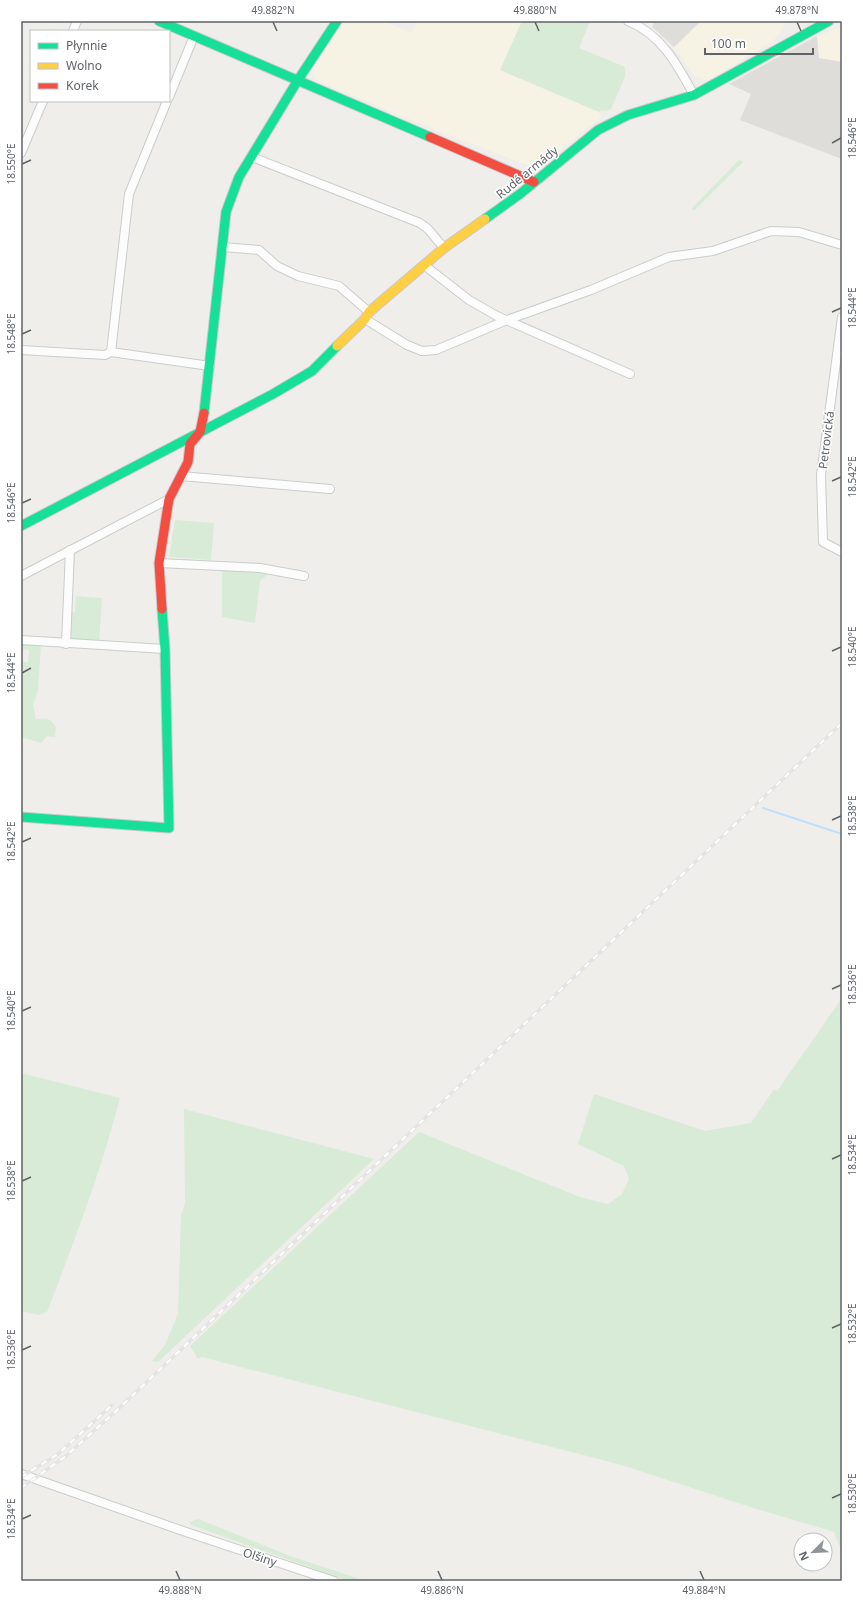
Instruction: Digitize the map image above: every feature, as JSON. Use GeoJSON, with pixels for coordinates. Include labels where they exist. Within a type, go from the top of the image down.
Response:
{"type":"FeatureCollection","features":[{"type":"Feature","properties":{"kind":"street"},"geometry":{"type":"LineString","coordinates":[[159,21],[534,182]]}},
{"type":"Feature","properties":{"kind":"street"},"geometry":{"type":"LineString","coordinates":[[21,817],[168,828],[165,649],[159,563],[169,499],[188,462],[190,444],[200,432],[210,366],[226,212],[239,177],[298,80],[337,21]]}},
{"type":"Feature","properties":{"kind":"street"},"geometry":{"type":"LineString","coordinates":[[628,21],[639,26],[668,50],[694,95]]}},
{"type":"Feature","properties":{"kind":"street","name":"Rudé armády"},"geometry":{"type":"LineString","coordinates":[[21,526],[273,394],[312,371],[367,316],[444,248],[508,203],[598,130],[628,115],[694,95],[830,21]]}},
{"type":"Feature","properties":{"kind":"street"},"geometry":{"type":"LineString","coordinates":[[170,95],[194,36]]}},
{"type":"Feature","properties":{"kind":"street"},"geometry":{"type":"LineString","coordinates":[[21,152],[43,102]]}},
{"type":"Feature","properties":{"kind":"street"},"geometry":{"type":"LineString","coordinates":[[110,352],[129,194],[167,102]]}},
{"type":"Feature","properties":{"kind":"street"},"geometry":{"type":"LineString","coordinates":[[252,157],[420,223],[428,229],[444,248]]}},
{"type":"Feature","properties":{"kind":"street"},"geometry":{"type":"LineString","coordinates":[[222,247],[259,250],[277,266],[298,276],[339,286],[367,316],[407,345],[422,351],[436,350],[507,320],[592,290],[669,257],[713,251],[771,232],[798,232],[842,245]]}},
{"type":"Feature","properties":{"kind":"street"},"geometry":{"type":"LineString","coordinates":[[424,265],[469,300],[507,320],[630,374]]}},
{"type":"Feature","properties":{"kind":"street","name":"Petrovická"},"geometry":{"type":"LineString","coordinates":[[842,317],[821,475],[823,542],[842,552]]}},
{"type":"Feature","properties":{"kind":"street"},"geometry":{"type":"LineString","coordinates":[[21,350],[105,355],[110,352],[210,366]]}},
{"type":"Feature","properties":{"kind":"street"},"geometry":{"type":"LineString","coordinates":[[181,476],[330,489]]}},
{"type":"Feature","properties":{"kind":"street"},"geometry":{"type":"LineString","coordinates":[[21,576],[169,499]]}},
{"type":"Feature","properties":{"kind":"street"},"geometry":{"type":"LineString","coordinates":[[66,644],[70,550]]}},
{"type":"Feature","properties":{"kind":"street"},"geometry":{"type":"LineString","coordinates":[[159,563],[260,568],[304,576]]}},
{"type":"Feature","properties":{"kind":"street"},"geometry":{"type":"LineString","coordinates":[[21,640],[165,649]]}},
{"type":"Feature","properties":{"kind":"street","name":"Olšiny"},"geometry":{"type":"LineString","coordinates":[[21,1474],[186,1532],[334,1581]]}},
{"type":"Feature","properties":{"kind":"shaded area"},"geometry":{"type":"Polygon","coordinates":[[[344,21],[382,21],[412,33],[418,21],[522,21],[501,70],[599,112],[601,117],[540,166],[532,167],[426,126],[318,81],[313,76],[312,69],[344,21]]]}},
{"type":"Feature","properties":{"kind":"shaded area"},"geometry":{"type":"Polygon","coordinates":[[[655,21],[701,21],[674,47],[652,27],[655,21]]]}},
{"type":"Feature","properties":{"kind":"shaded area"},"geometry":{"type":"Polygon","coordinates":[[[701,21],[787,21],[774,40],[708,81],[694,76],[674,47],[701,21]]]}},
{"type":"Feature","properties":{"kind":"shaded area"},"geometry":{"type":"Polygon","coordinates":[[[842,27],[842,62],[819,58],[817,36],[842,27]]]}},
{"type":"Feature","properties":{"kind":"shaded area"},"geometry":{"type":"Polygon","coordinates":[[[817,36],[819,58],[842,62],[842,159],[740,120],[751,94],[729,84],[817,36]]]}},
{"type":"Feature","properties":{"kind":"green space"},"geometry":{"type":"Polygon","coordinates":[[[522,21],[590,21],[579,48],[625,67],[625,77],[611,109],[607,111],[602,110],[599,112],[500,70],[522,21]]]}},
{"type":"Feature","properties":{"kind":"green space"},"geometry":{"type":"Polygon","coordinates":[[[739,160],[743,162],[694,211],[692,208],[739,160]]]}},
{"type":"Feature","properties":{"kind":"green space"},"geometry":{"type":"Polygon","coordinates":[[[175,520],[214,523],[211,560],[169,557],[175,520]]]}},
{"type":"Feature","properties":{"kind":"green space"},"geometry":{"type":"Polygon","coordinates":[[[222,569],[268,574],[260,581],[255,623],[222,617],[222,569]]]}},
{"type":"Feature","properties":{"kind":"green space"},"geometry":{"type":"Polygon","coordinates":[[[76,596],[102,598],[99,642],[70,639],[70,612],[75,612],[76,596]]]}},
{"type":"Feature","properties":{"kind":"green space"},"geometry":{"type":"Polygon","coordinates":[[[22,644],[41,645],[38,690],[33,705],[36,719],[48,719],[52,721],[56,727],[55,737],[47,736],[41,743],[21,737],[21,665],[24,662],[28,662],[29,650],[21,649],[22,644]]]}},
{"type":"Feature","properties":{"kind":"green space"},"geometry":{"type":"Polygon","coordinates":[[[842,998],[842,1553],[834,1532],[744,1505],[622,1465],[202,1357],[198,1359],[190,1346],[419,1132],[580,1197],[608,1204],[622,1194],[629,1179],[624,1166],[578,1144],[594,1094],[705,1131],[751,1123],[774,1089],[777,1091],[842,998]]]}},
{"type":"Feature","properties":{"kind":"green space"},"geometry":{"type":"Polygon","coordinates":[[[21,1073],[120,1098],[96,1179],[67,1259],[47,1312],[39,1315],[21,1311],[21,1073]]]}},
{"type":"Feature","properties":{"kind":"green space"},"geometry":{"type":"Polygon","coordinates":[[[184,1109],[374,1159],[158,1362],[152,1361],[165,1345],[178,1314],[181,1216],[185,1203],[184,1109]]]}},
{"type":"Feature","properties":{"kind":"green space"},"geometry":{"type":"Polygon","coordinates":[[[198,1519],[290,1556],[366,1581],[348,1581],[191,1525],[188,1521],[191,1522],[198,1519]]]}},
{"type":"Feature","properties":{"kind":"waterway"},"geometry":{"type":"LineString","coordinates":[[763,808],[842,834]]}},
{"type":"Feature","properties":{"kind":"railway"},"geometry":{"type":"LineString","coordinates":[[21,1488],[66,1456],[115,1412],[842,723]]}},
{"type":"Feature","properties":{"kind":"railway"},"geometry":{"type":"LineString","coordinates":[[21,1477],[58,1454],[112,1405]]}},
{"type":"Feature","properties":{"kind":"traffic: fast"},"geometry":{"type":"LineString","coordinates":[[159,21],[430,137]]}},
{"type":"Feature","properties":{"kind":"traffic: fast"},"geometry":{"type":"LineString","coordinates":[[204,413],[226,212],[239,177],[298,80],[337,21]]}},
{"type":"Feature","properties":{"kind":"traffic: fast"},"geometry":{"type":"LineString","coordinates":[[485,219],[520,194],[598,130],[628,115],[694,95],[829,21]]}},
{"type":"Feature","properties":{"kind":"traffic: fast"},"geometry":{"type":"LineString","coordinates":[[21,526],[273,394],[312,371],[337,346]]}},
{"type":"Feature","properties":{"kind":"traffic: fast"},"geometry":{"type":"LineString","coordinates":[[21,817],[169,828],[165,649],[162,609]]}},
{"type":"Feature","properties":{"kind":"traffic: slow"},"geometry":{"type":"LineString","coordinates":[[337,346],[365,319],[369,312],[444,248],[485,219]]}},
{"type":"Feature","properties":{"kind":"traffic: jam"},"geometry":{"type":"LineString","coordinates":[[430,137],[534,182]]}},
{"type":"Feature","properties":{"kind":"traffic: jam"},"geometry":{"type":"LineString","coordinates":[[162,609],[159,563],[169,499],[188,462],[190,444],[200,432],[204,413]]}}]}
